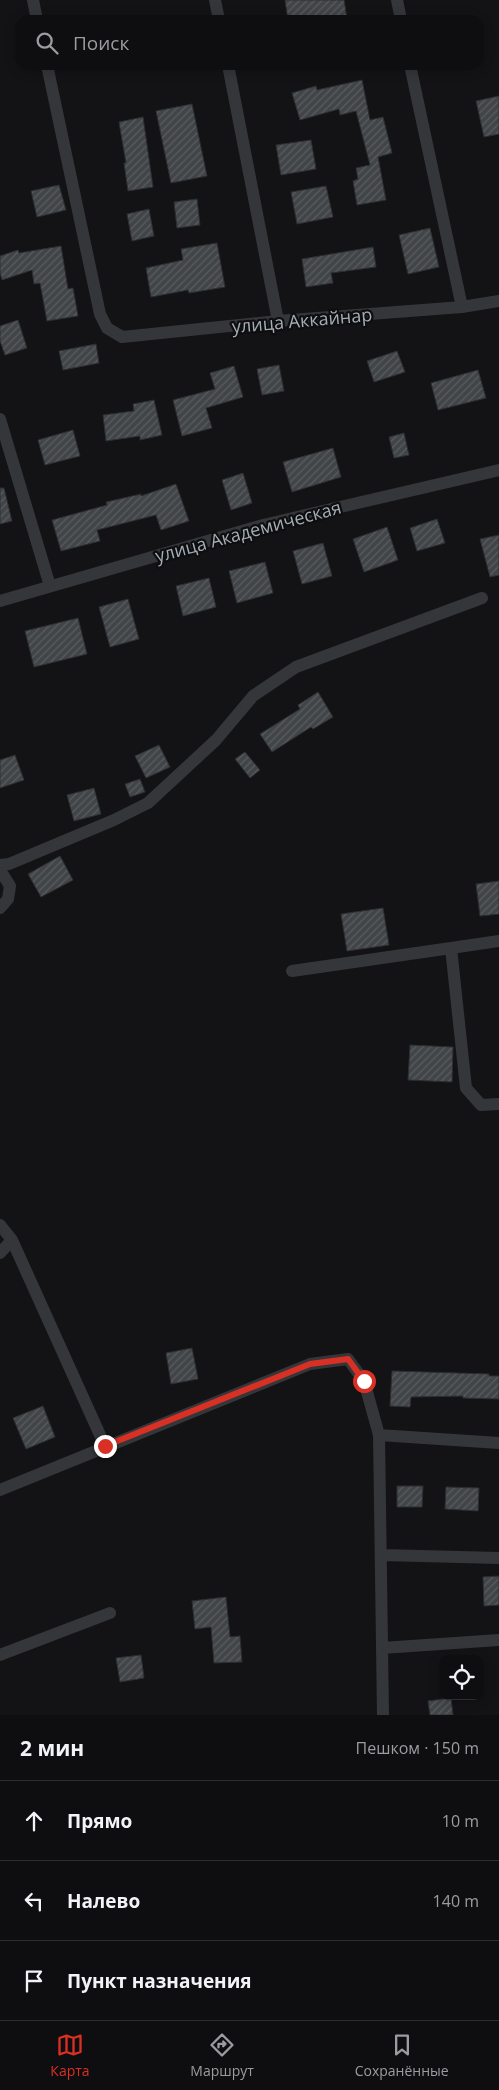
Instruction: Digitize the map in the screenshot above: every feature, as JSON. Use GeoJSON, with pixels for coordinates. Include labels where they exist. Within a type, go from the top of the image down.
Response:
{"type":"FeatureCollection","features":[{"type":"Feature","properties":{"kind":"street"},"geometry":{"type":"LineString","coordinates":[[33,0],[36,15]]}},
{"type":"Feature","properties":{"kind":"street"},"geometry":{"type":"LineString","coordinates":[[215,0],[218,15]]}},
{"type":"Feature","properties":{"kind":"street"},"geometry":{"type":"LineString","coordinates":[[396,0],[400,15]]}},
{"type":"Feature","properties":{"kind":"street","name":"улица Аккайнар"},"geometry":{"type":"LineString","coordinates":[[48,70],[100,314],[107,328],[122,337],[278,321],[462,307],[499,301]]}},
{"type":"Feature","properties":{"kind":"street"},"geometry":{"type":"LineString","coordinates":[[229,70],[278,321]]}},
{"type":"Feature","properties":{"kind":"street"},"geometry":{"type":"LineString","coordinates":[[411,70],[462,307]]}},
{"type":"Feature","properties":{"kind":"street"},"geometry":{"type":"LineString","coordinates":[[0,419],[50,586]]}},
{"type":"Feature","properties":{"kind":"street","name":"улица Академическая"},"geometry":{"type":"LineString","coordinates":[[0,602],[263,525],[499,470]]}},
{"type":"Feature","properties":{"kind":"street"},"geometry":{"type":"LineString","coordinates":[[0,865],[9,864],[61,843],[148,803],[216,740],[253,696],[296,667],[482,598]]}},
{"type":"Feature","properties":{"kind":"street"},"geometry":{"type":"LineString","coordinates":[[0,870],[10,886],[8,899],[0,908]]}},
{"type":"Feature","properties":{"kind":"street"},"geometry":{"type":"LineString","coordinates":[[292,971],[499,941]]}},
{"type":"Feature","properties":{"kind":"street"},"geometry":{"type":"LineString","coordinates":[[451,948],[466,1088],[481,1105],[499,1104]]}},
{"type":"Feature","properties":{"kind":"street"},"geometry":{"type":"LineString","coordinates":[[0,1225],[12,1240],[105,1446]]}},
{"type":"Feature","properties":{"kind":"street"},"geometry":{"type":"LineString","coordinates":[[0,1253],[12,1240]]}},
{"type":"Feature","properties":{"kind":"street"},"geometry":{"type":"LineString","coordinates":[[0,1490],[310,1364],[348,1359],[364,1381],[379,1434],[383,1715]]}},
{"type":"Feature","properties":{"kind":"street"},"geometry":{"type":"LineString","coordinates":[[379,1434],[499,1442]]}},
{"type":"Feature","properties":{"kind":"street"},"geometry":{"type":"LineString","coordinates":[[381,1554],[499,1558]]}},
{"type":"Feature","properties":{"kind":"street"},"geometry":{"type":"LineString","coordinates":[[0,1655],[110,1613]]}},
{"type":"Feature","properties":{"kind":"street"},"geometry":{"type":"LineString","coordinates":[[382,1648],[499,1640]]}},
{"type":"Feature","properties":{"kind":"building"},"geometry":{"type":"Polygon","coordinates":[[[285,0],[344,0],[346,15],[287,15],[285,0]]]}},
{"type":"Feature","properties":{"kind":"building"},"geometry":{"type":"Polygon","coordinates":[[[362,80],[370,120],[383,117],[392,153],[378,157],[386,200],[357,205],[353,181],[358,179],[356,168],[370,165],[356,111],[340,115],[339,109],[300,120],[292,93],[316,86],[317,90],[362,80]]]}},
{"type":"Feature","properties":{"kind":"building"},"geometry":{"type":"Polygon","coordinates":[[[499,96],[499,134],[484,137],[476,101],[499,96]]]}},
{"type":"Feature","properties":{"kind":"building"},"geometry":{"type":"Polygon","coordinates":[[[192,104],[207,176],[171,183],[156,111],[192,104]]]}},
{"type":"Feature","properties":{"kind":"building"},"geometry":{"type":"Polygon","coordinates":[[[143,117],[153,187],[128,191],[124,163],[126,163],[119,122],[143,117]]]}},
{"type":"Feature","properties":{"kind":"building"},"geometry":{"type":"Polygon","coordinates":[[[311,140],[316,169],[281,175],[276,145],[311,140]]]}},
{"type":"Feature","properties":{"kind":"building"},"geometry":{"type":"Polygon","coordinates":[[[59,185],[66,210],[37,217],[31,191],[59,185]]]}},
{"type":"Feature","properties":{"kind":"building"},"geometry":{"type":"Polygon","coordinates":[[[326,186],[333,217],[297,224],[291,192],[326,186]]]}},
{"type":"Feature","properties":{"kind":"building"},"geometry":{"type":"Polygon","coordinates":[[[197,199],[200,225],[177,228],[174,202],[197,199]]]}},
{"type":"Feature","properties":{"kind":"building"},"geometry":{"type":"Polygon","coordinates":[[[149,209],[154,236],[132,241],[127,214],[149,209]]]}},
{"type":"Feature","properties":{"kind":"building"},"geometry":{"type":"Polygon","coordinates":[[[430,228],[439,267],[408,274],[399,235],[430,228]]]}},
{"type":"Feature","properties":{"kind":"building"},"geometry":{"type":"Polygon","coordinates":[[[217,243],[225,287],[189,293],[188,290],[151,297],[146,268],[183,260],[181,249],[217,243]]]}},
{"type":"Feature","properties":{"kind":"building"},"geometry":{"type":"Polygon","coordinates":[[[61,246],[68,289],[73,288],[78,316],[47,321],[40,283],[34,284],[32,270],[2,280],[0,256],[18,250],[19,253],[61,246]]]}},
{"type":"Feature","properties":{"kind":"building"},"geometry":{"type":"Polygon","coordinates":[[[373,247],[376,267],[331,273],[333,283],[306,287],[302,259],[373,247]]]}},
{"type":"Feature","properties":{"kind":"building"},"geometry":{"type":"Polygon","coordinates":[[[18,320],[27,348],[5,355],[0,341],[0,326],[18,320]]]}},
{"type":"Feature","properties":{"kind":"building"},"geometry":{"type":"Polygon","coordinates":[[[96,344],[99,363],[63,370],[59,351],[96,344]]]}},
{"type":"Feature","properties":{"kind":"building"},"geometry":{"type":"Polygon","coordinates":[[[397,351],[405,372],[374,382],[367,361],[397,351]]]}},
{"type":"Feature","properties":{"kind":"building"},"geometry":{"type":"Polygon","coordinates":[[[279,365],[284,391],[262,395],[257,369],[279,365]]]}},
{"type":"Feature","properties":{"kind":"building"},"geometry":{"type":"Polygon","coordinates":[[[234,366],[243,397],[206,408],[212,428],[182,436],[173,400],[215,389],[210,373],[234,366]]]}},
{"type":"Feature","properties":{"kind":"building"},"geometry":{"type":"Polygon","coordinates":[[[478,370],[486,398],[438,410],[431,383],[478,370]]]}},
{"type":"Feature","properties":{"kind":"building"},"geometry":{"type":"Polygon","coordinates":[[[154,400],[162,435],[140,440],[140,436],[106,441],[103,415],[134,411],[133,404],[154,400]]]}},
{"type":"Feature","properties":{"kind":"building"},"geometry":{"type":"Polygon","coordinates":[[[73,430],[80,456],[45,465],[38,440],[73,430]]]}},
{"type":"Feature","properties":{"kind":"building"},"geometry":{"type":"Polygon","coordinates":[[[404,433],[409,455],[394,458],[389,437],[404,433]]]}},
{"type":"Feature","properties":{"kind":"building"},"geometry":{"type":"Polygon","coordinates":[[[333,448],[341,477],[292,492],[283,462],[333,448]]]}},
{"type":"Feature","properties":{"kind":"building"},"geometry":{"type":"Polygon","coordinates":[[[243,473],[252,503],[231,510],[222,480],[243,473]]]}},
{"type":"Feature","properties":{"kind":"building"},"geometry":{"type":"Polygon","coordinates":[[[176,484],[189,521],[161,530],[156,515],[97,530],[100,541],[61,551],[52,520],[107,505],[106,502],[141,494],[141,496],[176,484]]]}},
{"type":"Feature","properties":{"kind":"building"},"geometry":{"type":"Polygon","coordinates":[[[0,488],[4,488],[12,521],[0,524],[0,488]]]}},
{"type":"Feature","properties":{"kind":"building"},"geometry":{"type":"Polygon","coordinates":[[[437,519],[445,543],[417,551],[410,528],[437,519]]]}},
{"type":"Feature","properties":{"kind":"building"},"geometry":{"type":"Polygon","coordinates":[[[387,527],[398,560],[364,572],[353,539],[387,527]]]}},
{"type":"Feature","properties":{"kind":"building"},"geometry":{"type":"Polygon","coordinates":[[[499,535],[499,575],[490,577],[480,539],[499,535]]]}},
{"type":"Feature","properties":{"kind":"building"},"geometry":{"type":"Polygon","coordinates":[[[323,543],[332,576],[302,584],[293,551],[323,543]]]}},
{"type":"Feature","properties":{"kind":"building"},"geometry":{"type":"Polygon","coordinates":[[[265,562],[273,593],[237,603],[229,571],[265,562]]]}},
{"type":"Feature","properties":{"kind":"building"},"geometry":{"type":"Polygon","coordinates":[[[209,578],[216,607],[183,616],[176,586],[209,578]]]}},
{"type":"Feature","properties":{"kind":"building"},"geometry":{"type":"Polygon","coordinates":[[[128,599],[139,639],[110,647],[99,607],[128,599]]]}},
{"type":"Feature","properties":{"kind":"building"},"geometry":{"type":"Polygon","coordinates":[[[78,618],[87,654],[34,667],[25,631],[78,618]]]}},
{"type":"Feature","properties":{"kind":"building"},"geometry":{"type":"Polygon","coordinates":[[[318,692],[333,717],[313,729],[311,727],[272,752],[260,734],[300,709],[298,705],[318,692]]]}},
{"type":"Feature","properties":{"kind":"building"},"geometry":{"type":"Polygon","coordinates":[[[159,745],[170,767],[146,778],[135,756],[159,745]]]}},
{"type":"Feature","properties":{"kind":"building"},"geometry":{"type":"Polygon","coordinates":[[[245,752],[260,770],[250,778],[235,759],[245,752]]]}},
{"type":"Feature","properties":{"kind":"building"},"geometry":{"type":"Polygon","coordinates":[[[15,755],[24,780],[0,788],[0,760],[15,755]]]}},
{"type":"Feature","properties":{"kind":"building"},"geometry":{"type":"Polygon","coordinates":[[[140,779],[145,792],[130,797],[125,784],[140,779]]]}},
{"type":"Feature","properties":{"kind":"building"},"geometry":{"type":"Polygon","coordinates":[[[94,788],[101,814],[74,821],[67,795],[94,788]]]}},
{"type":"Feature","properties":{"kind":"building"},"geometry":{"type":"Polygon","coordinates":[[[60,856],[73,880],[41,897],[28,874],[60,856]]]}},
{"type":"Feature","properties":{"kind":"building"},"geometry":{"type":"Polygon","coordinates":[[[499,881],[499,914],[480,916],[476,884],[499,881]]]}},
{"type":"Feature","properties":{"kind":"building"},"geometry":{"type":"Polygon","coordinates":[[[383,908],[389,945],[347,951],[341,914],[383,908]]]}},
{"type":"Feature","properties":{"kind":"building"},"geometry":{"type":"Polygon","coordinates":[[[410,1045],[453,1047],[452,1082],[408,1080],[410,1045]]]}},
{"type":"Feature","properties":{"kind":"building"},"geometry":{"type":"Polygon","coordinates":[[[192,1348],[198,1379],[171,1384],[166,1353],[192,1348]]]}},
{"type":"Feature","properties":{"kind":"building"},"geometry":{"type":"Polygon","coordinates":[[[392,1371],[489,1374],[489,1376],[499,1376],[499,1399],[463,1398],[463,1396],[411,1397],[410,1407],[390,1406],[392,1371]]]}},
{"type":"Feature","properties":{"kind":"building"},"geometry":{"type":"Polygon","coordinates":[[[43,1406],[55,1437],[26,1449],[13,1418],[43,1406]]]}},
{"type":"Feature","properties":{"kind":"building"},"geometry":{"type":"Polygon","coordinates":[[[397,1486],[423,1486],[422,1507],[397,1507],[397,1486]]]}},
{"type":"Feature","properties":{"kind":"building"},"geometry":{"type":"Polygon","coordinates":[[[446,1487],[479,1488],[478,1511],[445,1509],[446,1487]]]}},
{"type":"Feature","properties":{"kind":"building"},"geometry":{"type":"Polygon","coordinates":[[[499,1576],[499,1605],[484,1606],[483,1577],[499,1576]]]}},
{"type":"Feature","properties":{"kind":"building"},"geometry":{"type":"Polygon","coordinates":[[[226,1597],[230,1637],[240,1636],[242,1662],[214,1663],[211,1627],[195,1629],[192,1601],[226,1597]]]}},
{"type":"Feature","properties":{"kind":"building"},"geometry":{"type":"Polygon","coordinates":[[[141,1655],[144,1678],[120,1682],[116,1658],[141,1655]]]}},
{"type":"Feature","properties":{"kind":"building"},"geometry":{"type":"Polygon","coordinates":[[[451,1700],[453,1715],[430,1715],[428,1701],[451,1700]]]}},
{"type":"Feature","properties":{"kind":"route"},"geometry":{"type":"LineString","coordinates":[[105,1446],[310,1364],[348,1359],[364,1381]]}}]}
